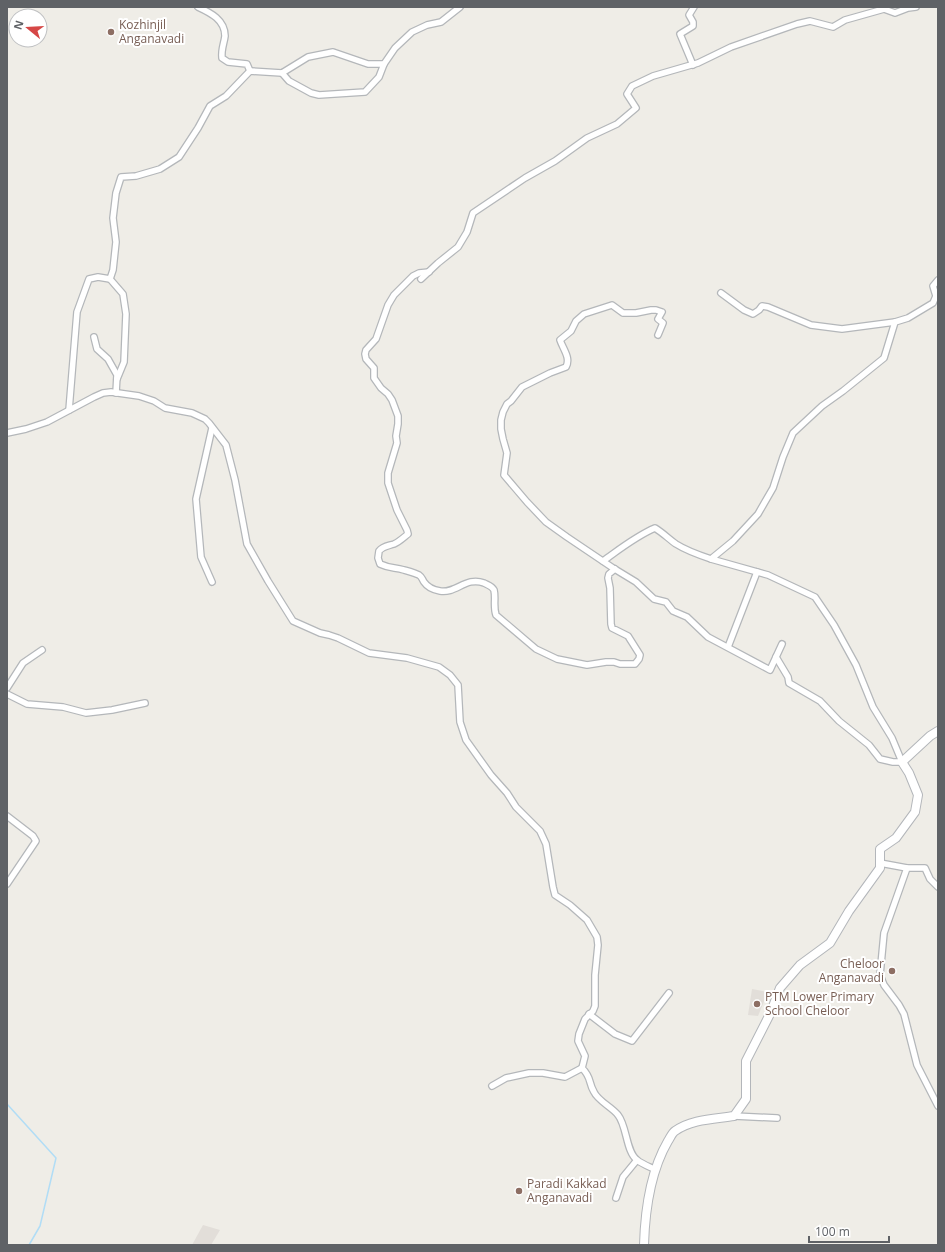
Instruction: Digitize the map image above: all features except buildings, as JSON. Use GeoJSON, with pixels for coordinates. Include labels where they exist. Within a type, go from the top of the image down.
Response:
{"type":"FeatureCollection","features":[{"type":"Feature","properties":{"kind":"main road"},"geometry":{"type":"LineString","coordinates":[[644,1245],[644,1219],[650,1188],[662,1152],[674,1131],[688,1124],[734,1116],[746,1099],[746,1061],[780,988],[800,965],[830,944],[849,911],[880,868],[880,849],[896,838],[915,812],[918,795],[909,773],[902,762],[919,745],[938,731]]}},
{"type":"Feature","properties":{"kind":"street"},"geometry":{"type":"LineString","coordinates":[[198,7],[218,18],[223,26],[225,36],[221,52],[222,58],[228,62],[247,64],[250,71]]}},
{"type":"Feature","properties":{"kind":"street"},"geometry":{"type":"LineString","coordinates":[[282,73],[289,81],[311,93],[319,95],[365,92],[379,77],[384,64],[395,48],[412,32],[426,25],[441,22],[460,7]]}},
{"type":"Feature","properties":{"kind":"street"},"geometry":{"type":"LineString","coordinates":[[693,65],[680,34],[693,26],[690,14],[694,7]]}},
{"type":"Feature","properties":{"kind":"street"},"geometry":{"type":"LineString","coordinates":[[421,279],[458,247],[467,232],[473,213],[525,178],[555,161],[587,138],[617,124],[636,108],[627,94],[632,86],[653,76],[693,65],[731,47],[797,24],[810,21],[834,27],[844,20],[884,8],[895,13],[908,8],[916,7]]}},
{"type":"Feature","properties":{"kind":"street"},"geometry":{"type":"LineString","coordinates":[[110,279],[113,270],[116,242],[113,218],[116,193],[122,177],[136,176],[160,169],[179,158],[210,106],[226,96],[250,71],[282,73],[308,57],[332,52],[368,64],[384,64]]}},
{"type":"Feature","properties":{"kind":"street"},"geometry":{"type":"LineString","coordinates":[[429,272],[419,273],[413,276],[394,295],[388,306],[376,339],[366,350],[365,354],[366,359],[374,368],[374,378],[392,400],[398,416],[396,436],[397,443],[388,473],[388,483],[397,510],[408,534],[395,544],[383,547],[379,551],[378,558],[380,564],[388,568],[404,569],[421,576],[428,587],[442,592],[449,591],[471,581],[487,584],[493,588],[495,595],[494,608],[496,615],[536,648],[557,659],[587,665],[606,662],[635,664],[640,655],[628,636],[612,628],[611,624],[610,588],[608,578],[609,574],[615,569]]}},
{"type":"Feature","properties":{"kind":"street"},"geometry":{"type":"LineString","coordinates":[[69,410],[77,312],[89,279],[110,279],[123,294],[126,314],[124,362],[117,379]]}},
{"type":"Feature","properties":{"kind":"street"},"geometry":{"type":"LineString","coordinates":[[721,293],[744,310],[753,314],[762,306],[768,307],[811,325],[842,329],[895,322],[908,318],[933,303],[936,296],[933,286],[938,280]]}},
{"type":"Feature","properties":{"kind":"street"},"geometry":{"type":"LineString","coordinates":[[658,335],[663,323],[658,318],[662,312],[656,310],[624,313],[612,304],[584,314],[576,321],[571,331],[560,340],[567,356],[568,363],[566,367],[522,387],[507,404],[503,412],[501,429],[507,453],[504,475],[546,522],[636,582],[654,599],[666,602],[673,611],[687,617],[708,637],[770,670],[782,644]]}},
{"type":"Feature","properties":{"kind":"street"},"geometry":{"type":"LineString","coordinates":[[711,559],[733,541],[758,514],[772,488],[793,433],[822,406],[844,391],[884,358],[895,322]]}},
{"type":"Feature","properties":{"kind":"street"},"geometry":{"type":"LineString","coordinates":[[94,337],[97,349],[108,360],[117,374],[116,393]]}},
{"type":"Feature","properties":{"kind":"street"},"geometry":{"type":"LineString","coordinates":[[7,432],[26,429],[47,422],[103,393],[110,392],[144,398],[154,401],[165,408],[192,413],[205,419],[226,446],[236,480],[247,544],[293,621],[320,633],[338,638],[369,653],[407,658],[439,667],[450,675],[458,685],[460,722],[466,740],[516,807],[540,831],[546,844],[555,895],[570,905],[587,920],[597,937],[598,945],[595,975],[596,1000],[593,1011],[585,1019],[579,1034],[578,1042],[585,1056],[582,1068],[565,1077],[543,1073],[529,1073],[506,1078],[492,1086]]}},
{"type":"Feature","properties":{"kind":"street"},"geometry":{"type":"LineString","coordinates":[[212,428],[196,499],[201,557],[212,582]]}},
{"type":"Feature","properties":{"kind":"street"},"geometry":{"type":"LineString","coordinates":[[603,561],[625,544],[655,528],[663,532],[676,544],[696,554],[768,575],[815,597],[834,625],[856,665],[873,708],[892,738],[902,762],[880,759],[869,745],[839,720],[820,701],[789,683],[788,677],[776,657]]}},
{"type":"Feature","properties":{"kind":"street"},"geometry":{"type":"LineString","coordinates":[[728,648],[757,572]]}},
{"type":"Feature","properties":{"kind":"street"},"geometry":{"type":"LineString","coordinates":[[7,688],[10,678],[23,663],[42,650]]}},
{"type":"Feature","properties":{"kind":"street"},"geometry":{"type":"LineString","coordinates":[[7,694],[27,704],[63,707],[86,713],[112,710],[145,703]]}},
{"type":"Feature","properties":{"kind":"street"},"geometry":{"type":"LineString","coordinates":[[7,816],[33,836],[36,841],[7,884]]}},
{"type":"Feature","properties":{"kind":"street"},"geometry":{"type":"LineString","coordinates":[[880,863],[907,868],[926,868],[930,879],[938,887]]}},
{"type":"Feature","properties":{"kind":"street"},"geometry":{"type":"LineString","coordinates":[[907,868],[884,932],[880,974],[884,985],[904,1014],[918,1065],[938,1106]]}},
{"type":"Feature","properties":{"kind":"street"},"geometry":{"type":"LineString","coordinates":[[589,1014],[615,1034],[632,1042],[669,993]]}},
{"type":"Feature","properties":{"kind":"street"},"geometry":{"type":"LineString","coordinates":[[582,1068],[591,1080],[593,1092],[619,1117],[632,1155],[637,1160],[656,1170]]}},
{"type":"Feature","properties":{"kind":"street"},"geometry":{"type":"LineString","coordinates":[[734,1116],[777,1118]]}},
{"type":"Feature","properties":{"kind":"street"},"geometry":{"type":"LineString","coordinates":[[616,1198],[623,1177],[637,1160]]}},
{"type":"Feature","properties":{"kind":"shaded area","name":"PTM Lower Primary School Cheloor"},"geometry":{"type":"Polygon","coordinates":[[[752,989],[768,992],[758,1016],[748,1015],[752,989]]]}},
{"type":"Feature","properties":{"kind":"shaded area"},"geometry":{"type":"Polygon","coordinates":[[[203,1225],[220,1230],[211,1245],[192,1245],[203,1225]]]}},
{"type":"Feature","properties":{"kind":"waterway"},"geometry":{"type":"LineString","coordinates":[[7,1104],[56,1158],[40,1226],[29,1245]]}},
{"type":"Feature","properties":{"kind":"place","name":"Kozhinjil Anganavadi"},"geometry":{"type":"Point","coordinates":[111,32]}},
{"type":"Feature","properties":{"kind":"place","name":"Cheloor Anganavadi"},"geometry":{"type":"Point","coordinates":[892,971]}},
{"type":"Feature","properties":{"kind":"place","name":"PTM Lower Primary School Cheloor"},"geometry":{"type":"Point","coordinates":[757,1004]}},
{"type":"Feature","properties":{"kind":"place","name":"Paradi Kakkad Anganavadi"},"geometry":{"type":"Point","coordinates":[519,1191]}}]}
